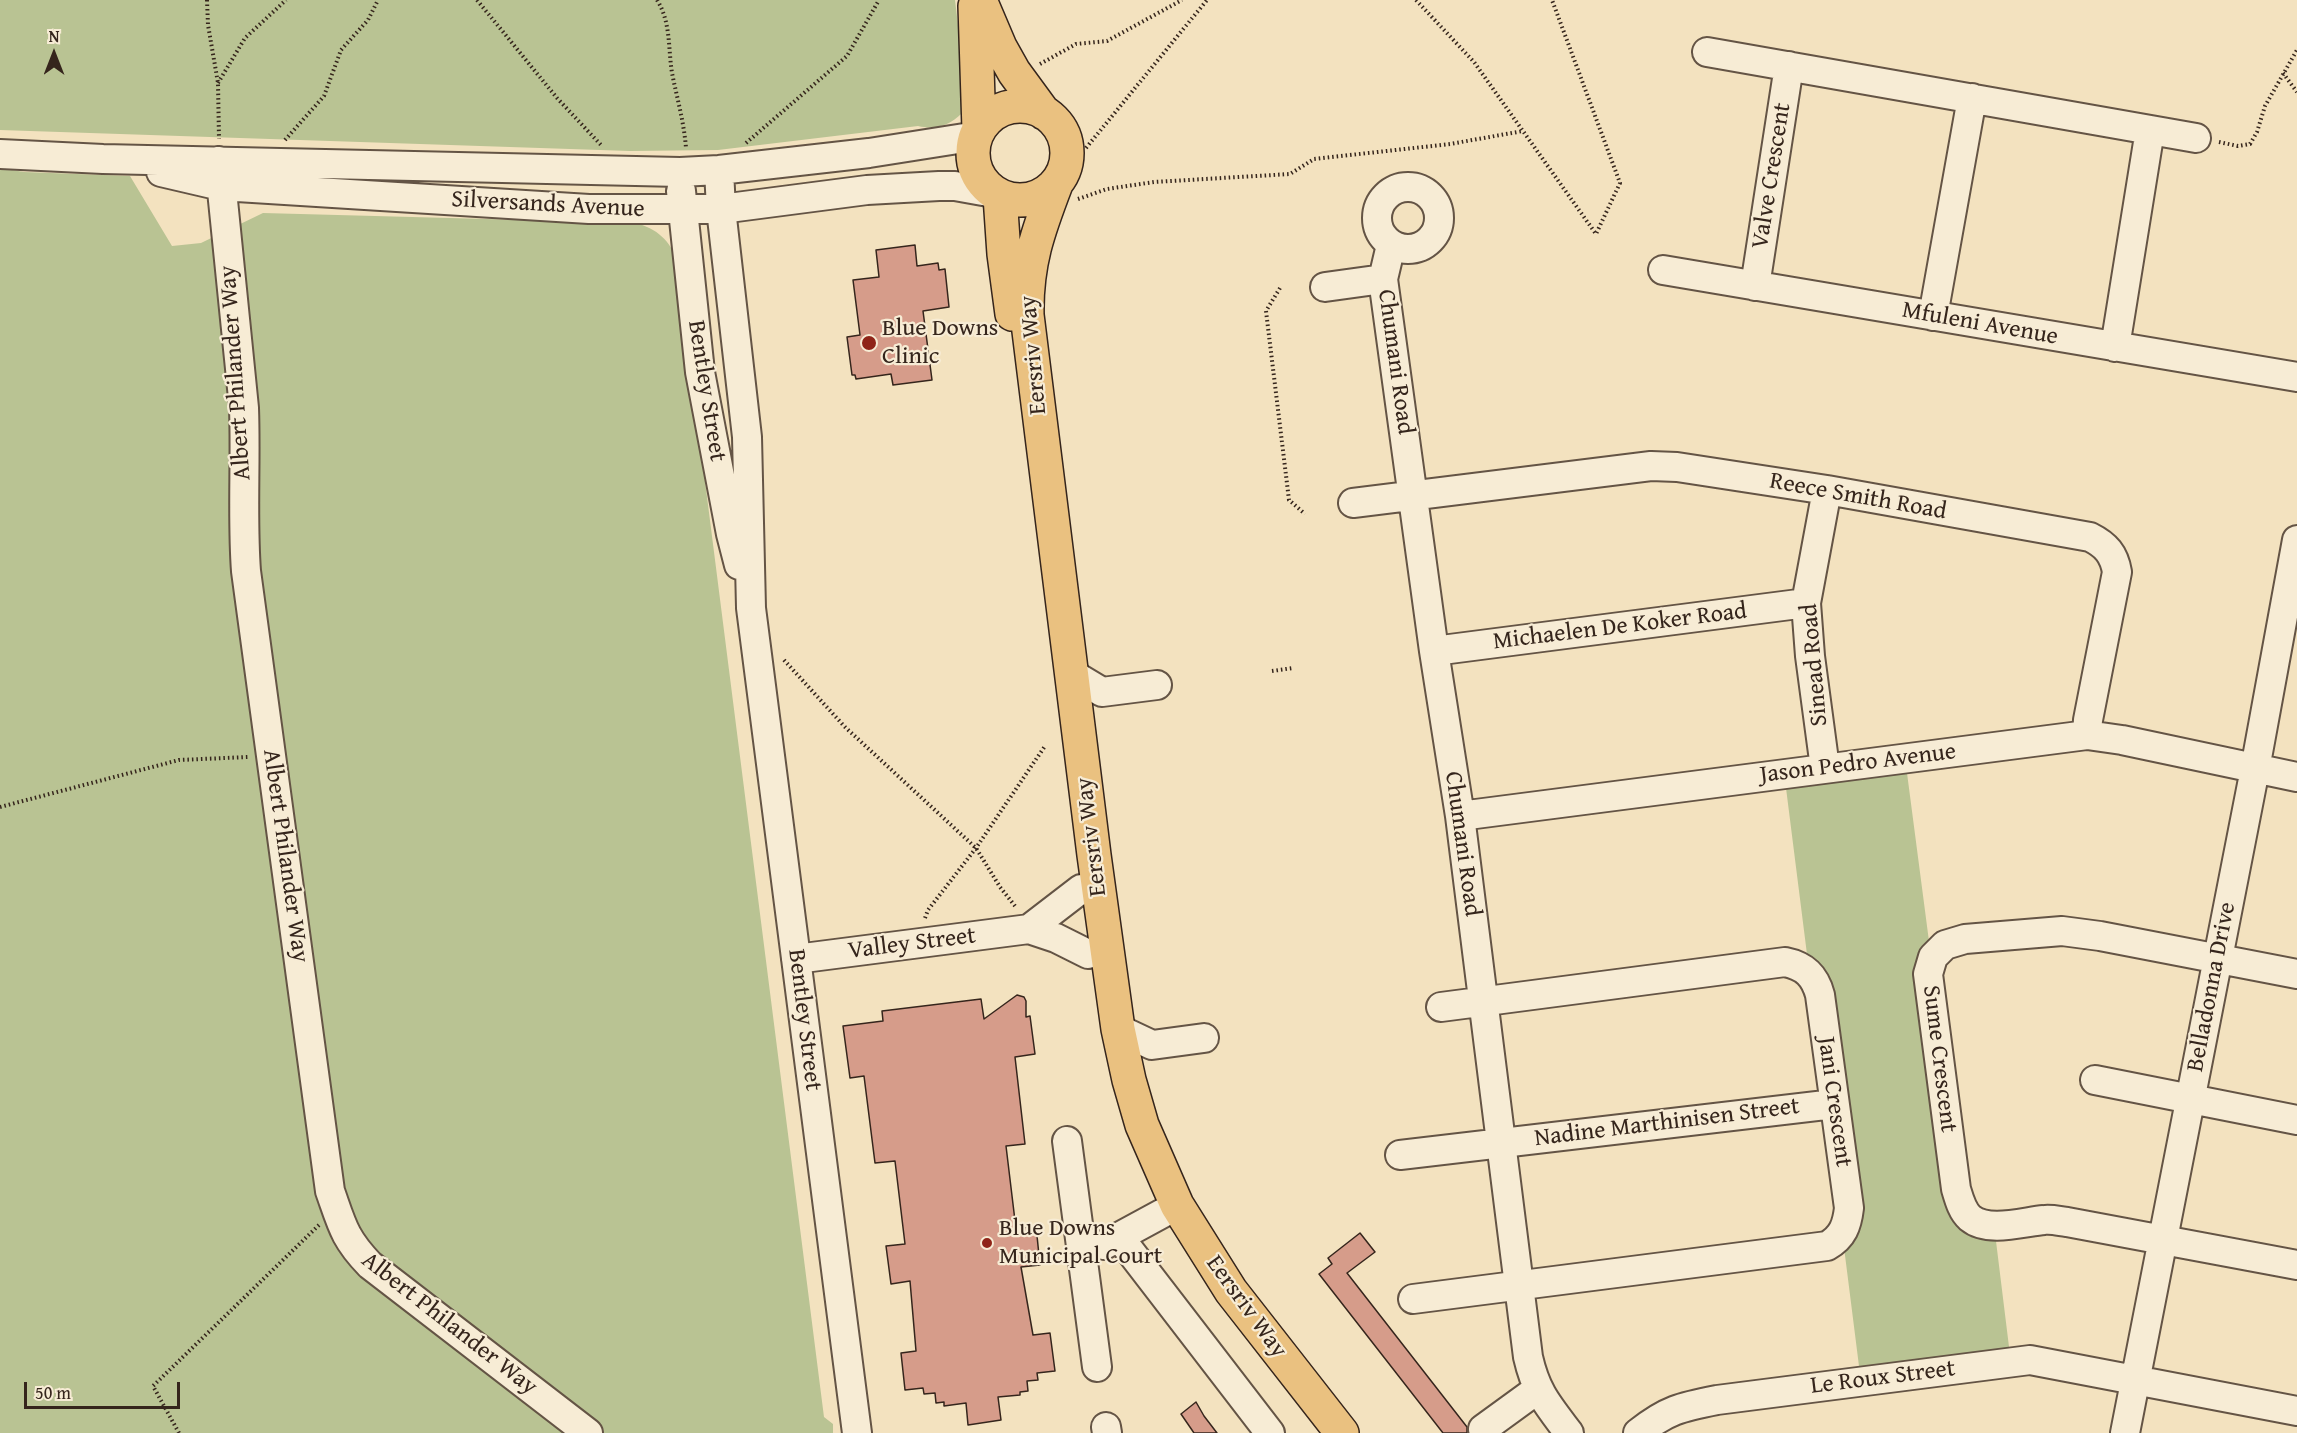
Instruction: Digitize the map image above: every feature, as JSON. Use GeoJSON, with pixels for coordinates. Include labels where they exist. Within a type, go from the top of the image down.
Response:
{"type":"FeatureCollection","features":[{"type":"Feature","properties":{"kind":"main road"},"geometry":{"type":"LineString","coordinates":[[975,0],[974,25],[979,75],[978,133],[973,149],[974,164],[984,183],[997,194],[1013,200],[1034,198],[1046,193],[1062,193],[1067,146],[1061,129],[1044,113],[1014,72],[1000,47],[980,0]]}},
{"type":"Feature","properties":{"kind":"main road"},"geometry":{"type":"LineString","coordinates":[[978,133],[989,118],[1008,108],[1031,107],[1044,113]]}},
{"type":"Feature","properties":{"kind":"main road","name":"Eersriv Way"},"geometry":{"type":"LineString","coordinates":[[1062,193],[1035,239],[1027,290],[1028,315],[1118,1029],[1128,1080],[1142,1125],[1178,1206],[1231,1291],[1342,1433]]}},
{"type":"Feature","properties":{"kind":"main road","name":"Eersriv Way"},"geometry":{"type":"LineString","coordinates":[[997,194],[1088,954],[1104,1052],[1138,1156],[1163,1214],[1215,1297],[1320,1433]]}},
{"type":"Feature","properties":{"kind":"street"},"geometry":{"type":"LineString","coordinates":[[1707,52],[2196,138]]}},
{"type":"Feature","properties":{"kind":"street","name":"Valve Crescent"},"geometry":{"type":"LineString","coordinates":[[1755,286],[1789,66]]}},
{"type":"Feature","properties":{"kind":"street"},"geometry":{"type":"LineString","coordinates":[[1933,316],[1971,98]]}},
{"type":"Feature","properties":{"kind":"street"},"geometry":{"type":"LineString","coordinates":[[2115,347],[2150,130]]}},
{"type":"Feature","properties":{"kind":"street","name":"Silversands Avenue"},"geometry":{"type":"LineString","coordinates":[[0,154],[220,163],[683,163],[718,170],[869,153],[978,133]]}},
{"type":"Feature","properties":{"kind":"street","name":"Silversands Avenue"},"geometry":{"type":"LineString","coordinates":[[220,163],[589,209],[721,209],[867,190],[939,186],[956,186],[997,194]]}},
{"type":"Feature","properties":{"kind":"street","name":"Albert Philander Way"},"geometry":{"type":"LineString","coordinates":[[220,163],[246,445],[243,531],[246,571],[330,1191],[343,1230],[356,1250],[370,1265],[588,1433]]}},
{"type":"Feature","properties":{"kind":"street","name":"Bentley Street"},"geometry":{"type":"LineString","coordinates":[[683,163],[681,210],[700,372],[731,534],[751,608]]}},
{"type":"Feature","properties":{"kind":"street","name":"Bentley Street"},"geometry":{"type":"LineString","coordinates":[[718,170],[747,437],[751,608],[857,1433]]}},
{"type":"Feature","properties":{"kind":"street","name":"Chumani Road"},"geometry":{"type":"LineString","coordinates":[[1391,245],[1383,279],[1434,651],[1460,816],[1528,1356],[1534,1382],[1569,1433]]}},
{"type":"Feature","properties":{"kind":"street","name":"Mfuleni Avenue"},"geometry":{"type":"LineString","coordinates":[[1663,270],[2297,377]]}},
{"type":"Feature","properties":{"kind":"street"},"geometry":{"type":"LineString","coordinates":[[1325,287],[1383,279]]}},
{"type":"Feature","properties":{"kind":"street"},"geometry":{"type":"LineString","coordinates":[[712,441],[747,437]]}},
{"type":"Feature","properties":{"kind":"street","name":"Reece Smith Road"},"geometry":{"type":"LineString","coordinates":[[1353,503],[1651,466],[1677,467],[1827,490],[2090,537],[2109,550],[2115,560],[2117,572],[2087,735]]}},
{"type":"Feature","properties":{"kind":"street","name":"Sinead Road"},"geometry":{"type":"LineString","coordinates":[[1825,768],[1806,603],[1827,490]]}},
{"type":"Feature","properties":{"kind":"street","name":"Belladonna Drive"},"geometry":{"type":"LineString","coordinates":[[2125,1433],[2255,769],[2297,540]]}},
{"type":"Feature","properties":{"kind":"street","name":"Michaelen De Koker Road"},"geometry":{"type":"LineString","coordinates":[[1434,651],[1806,603]]}},
{"type":"Feature","properties":{"kind":"street"},"geometry":{"type":"LineString","coordinates":[[1072,674],[1102,692],[1157,685]]}},
{"type":"Feature","properties":{"kind":"street"},"geometry":{"type":"LineString","coordinates":[[1079,726],[1087,709],[1102,692]]}},
{"type":"Feature","properties":{"kind":"street","name":"Jason Pedro Avenue"},"geometry":{"type":"LineString","coordinates":[[1460,816],[2087,735],[2122,740],[2297,777]]}},
{"type":"Feature","properties":{"kind":"street"},"geometry":{"type":"LineString","coordinates":[[1022,918],[1081,889]]}},
{"type":"Feature","properties":{"kind":"street","name":"Valley Street"},"geometry":{"type":"LineString","coordinates":[[796,959],[1022,918],[1088,954]]}},
{"type":"Feature","properties":{"kind":"street","name":"Sume Crescent"},"geometry":{"type":"LineString","coordinates":[[2163,1239],[2047,1220],[1995,1225],[1980,1224],[1970,1218],[1960,1203],[1956,1189],[1928,974],[1933,957],[1945,945],[1965,939],[2062,931],[2217,958]]}},
{"type":"Feature","properties":{"kind":"street"},"geometry":{"type":"LineString","coordinates":[[2217,958],[2297,974]]}},
{"type":"Feature","properties":{"kind":"street","name":"Jani Crescent"},"geometry":{"type":"LineString","coordinates":[[1441,1008],[1785,962],[1796,964],[1808,971],[1816,982],[1820,995],[1850,1208],[1847,1224],[1834,1242],[1827,1246],[1781,1253],[1519,1286]]}},
{"type":"Feature","properties":{"kind":"street"},"geometry":{"type":"LineString","coordinates":[[1118,1029],[1152,1045],[1204,1038]]}},
{"type":"Feature","properties":{"kind":"street"},"geometry":{"type":"LineString","coordinates":[[1128,1080],[1152,1045]]}},
{"type":"Feature","properties":{"kind":"street"},"geometry":{"type":"LineString","coordinates":[[2095,1080],[2297,1120]]}},
{"type":"Feature","properties":{"kind":"street","name":"Nadine Marthinisen Street"},"geometry":{"type":"LineString","coordinates":[[1400,1155],[1834,1104]]}},
{"type":"Feature","properties":{"kind":"street"},"geometry":{"type":"LineString","coordinates":[[1067,1141],[1097,1367]]}},
{"type":"Feature","properties":{"kind":"street"},"geometry":{"type":"LineString","coordinates":[[1082,1255],[1120,1238],[1163,1214]]}},
{"type":"Feature","properties":{"kind":"street"},"geometry":{"type":"LineString","coordinates":[[1120,1238],[1270,1433]]}},
{"type":"Feature","properties":{"kind":"street"},"geometry":{"type":"LineString","coordinates":[[2163,1239],[2297,1265]]}},
{"type":"Feature","properties":{"kind":"street"},"geometry":{"type":"LineString","coordinates":[[1413,1299],[1519,1286]]}},
{"type":"Feature","properties":{"kind":"street","name":"Le Roux Street"},"geometry":{"type":"LineString","coordinates":[[1638,1433],[1659,1416],[1690,1405],[2030,1360],[2297,1411]]}},
{"type":"Feature","properties":{"kind":"street"},"geometry":{"type":"LineString","coordinates":[[1483,1429],[1538,1389]]}},
{"type":"Feature","properties":{"kind":"path"},"geometry":{"type":"LineString","coordinates":[[207,0],[208,25],[218,83],[220,163]]}},
{"type":"Feature","properties":{"kind":"path"},"geometry":{"type":"LineString","coordinates":[[218,83],[245,38],[286,0]]}},
{"type":"Feature","properties":{"kind":"path"},"geometry":{"type":"LineString","coordinates":[[280,145],[324,96],[341,50],[368,21],[378,0]]}},
{"type":"Feature","properties":{"kind":"path"},"geometry":{"type":"LineString","coordinates":[[477,0],[557,98],[602,147]]}},
{"type":"Feature","properties":{"kind":"path"},"geometry":{"type":"LineString","coordinates":[[657,0],[665,13],[672,71],[685,130],[683,163]]}},
{"type":"Feature","properties":{"kind":"path"},"geometry":{"type":"LineString","coordinates":[[743,145],[847,56],[879,0]]}},
{"type":"Feature","properties":{"kind":"path"},"geometry":{"type":"LineString","coordinates":[[1036,66],[1076,44],[1107,41],[1182,0]]}},
{"type":"Feature","properties":{"kind":"path"},"geometry":{"type":"LineString","coordinates":[[1086,148],[1207,0]]}},
{"type":"Feature","properties":{"kind":"path"},"geometry":{"type":"LineString","coordinates":[[1416,0],[1474,62],[1596,234],[1620,183],[1552,0]]}},
{"type":"Feature","properties":{"kind":"path"},"geometry":{"type":"LineString","coordinates":[[2196,138],[2238,146],[2250,144],[2265,106],[2297,50]]}},
{"type":"Feature","properties":{"kind":"path"},"geometry":{"type":"LineString","coordinates":[[2283,73],[2297,92]]}},
{"type":"Feature","properties":{"kind":"path"},"geometry":{"type":"LineString","coordinates":[[1062,193],[1154,182],[1290,174],[1314,159],[1450,144],[1523,131]]}},
{"type":"Feature","properties":{"kind":"path"},"geometry":{"type":"LineString","coordinates":[[1280,288],[1266,311],[1289,500],[1305,514]]}},
{"type":"Feature","properties":{"kind":"path"},"geometry":{"type":"LineString","coordinates":[[784,660],[845,727],[976,848],[1022,918]]}},
{"type":"Feature","properties":{"kind":"path"},"geometry":{"type":"LineString","coordinates":[[1272,670],[1293,668]]}},
{"type":"Feature","properties":{"kind":"path"},"geometry":{"type":"LineString","coordinates":[[925,918],[928,910],[976,848],[1045,746]]}},
{"type":"Feature","properties":{"kind":"path"},"geometry":{"type":"LineString","coordinates":[[0,807],[179,760],[271,756]]}},
{"type":"Feature","properties":{"kind":"path"},"geometry":{"type":"LineString","coordinates":[[178,1433],[153,1386],[336,1208]]}},
{"type":"Feature","properties":{"kind":"green space"},"geometry":{"type":"Polygon","coordinates":[[[0,0],[955,0],[962,59],[962,113],[947,124],[936,127],[918,126],[718,150],[630,151],[0,130],[0,0]]]}},
{"type":"Feature","properties":{"kind":"green space"},"geometry":{"type":"Polygon","coordinates":[[[0,168],[24,172],[130,176],[172,246],[201,243],[263,213],[636,223],[662,236],[671,247],[677,261],[824,1417],[833,1424],[833,1433],[0,1433],[0,168]]]}},
{"type":"Feature","properties":{"kind":"green space"},"geometry":{"type":"Polygon","coordinates":[[[1907,773],[1930,949],[1949,1202],[1995,1233],[2010,1355],[1860,1374],[1786,788],[1907,773]]]}},
{"type":"Feature","properties":{"kind":"building"},"geometry":{"type":"Polygon","coordinates":[[[915,245],[917,266],[938,263],[939,270],[945,269],[949,307],[923,311],[932,380],[893,385],[891,374],[856,379],[855,375],[852,375],[847,337],[860,335],[853,280],[879,277],[876,250],[915,245]]]}},
{"type":"Feature","properties":{"kind":"building"},"geometry":{"type":"Polygon","coordinates":[[[1017,995],[1024,997],[1026,1001],[1026,1017],[1030,1016],[1035,1054],[1015,1057],[1025,1144],[1006,1146],[1016,1229],[1036,1226],[1040,1265],[1021,1267],[1033,1335],[1050,1333],[1055,1371],[1037,1373],[1038,1380],[1027,1381],[1028,1391],[1020,1392],[1020,1395],[998,1397],[1001,1420],[968,1425],[966,1403],[944,1406],[944,1402],[936,1403],[935,1393],[924,1394],[923,1388],[905,1390],[901,1353],[916,1351],[910,1281],[891,1284],[886,1246],[905,1244],[895,1161],[875,1163],[864,1076],[850,1078],[843,1026],[883,1021],[882,1011],[981,999],[984,1019],[1017,995]]]}},
{"type":"Feature","properties":{"kind":"building"},"geometry":{"type":"Polygon","coordinates":[[[1360,1233],[1375,1252],[1347,1273],[1467,1427],[1467,1433],[1443,1433],[1319,1274],[1332,1264],[1328,1258],[1360,1233]]]}},
{"type":"Feature","properties":{"kind":"building"},"geometry":{"type":"Polygon","coordinates":[[[1196,1402],[1217,1433],[1194,1433],[1181,1414],[1196,1402]]]}},
{"type":"Feature","properties":{"kind":"place","name":"Blue Downs Clinic"},"geometry":{"type":"Point","coordinates":[869,343]}},
{"type":"Feature","properties":{"kind":"place","name":"Blue Downs Municipal Court"},"geometry":{"type":"Point","coordinates":[987,1243]}}]}
